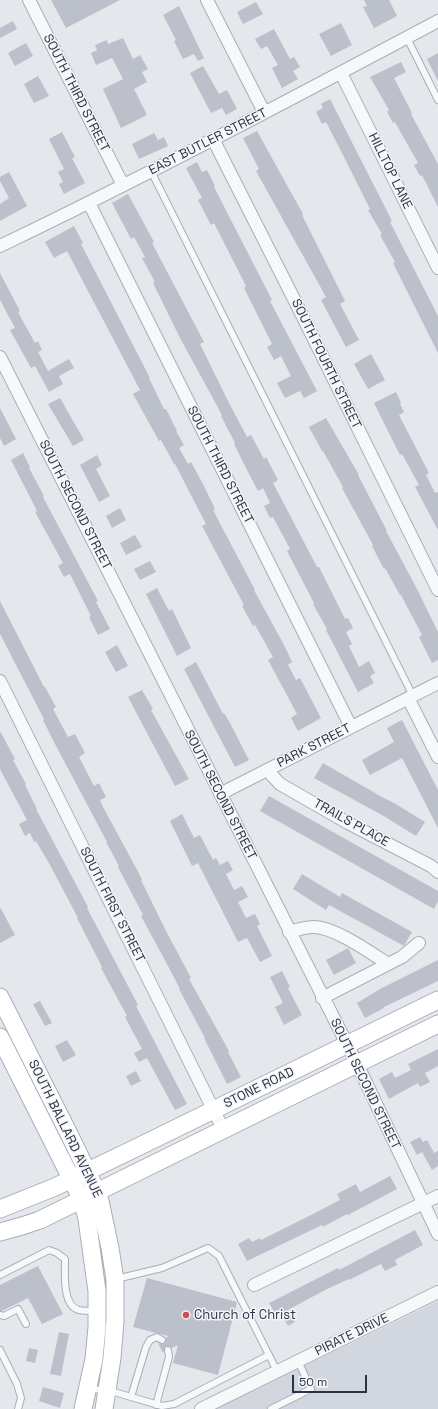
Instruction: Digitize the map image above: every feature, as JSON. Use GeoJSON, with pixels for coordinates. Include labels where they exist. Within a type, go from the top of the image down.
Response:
{"type":"FeatureCollection","features":[{"type":"Feature","properties":{"kind":"main road","name":"SOUTH BALLARD AVENUE"},"geometry":{"type":"LineString","coordinates":[[0,997],[80,1174],[82,1200],[88,1226],[97,1291],[97,1327],[95,1346],[83,1409]]}},
{"type":"Feature","properties":{"kind":"main road","name":"STONE ROAD"},"geometry":{"type":"LineString","coordinates":[[0,1209],[55,1187],[438,1000]]}},
{"type":"Feature","properties":{"kind":"main road","name":"STONE ROAD"},"geometry":{"type":"LineString","coordinates":[[0,1232],[40,1220],[438,1024]]}},
{"type":"Feature","properties":{"kind":"main road","name":"SOUTH BALLARD AVENUE"},"geometry":{"type":"LineString","coordinates":[[0,1037],[80,1174],[97,1192],[110,1248],[115,1280],[115,1322],[112,1358],[104,1409]]}},
{"type":"Feature","properties":{"kind":"street","name":"SOUTH THIRD STREET"},"geometry":{"type":"LineString","coordinates":[[29,0],[123,185]]}},
{"type":"Feature","properties":{"kind":"street"},"geometry":{"type":"LineString","coordinates":[[207,0],[264,112]]}},
{"type":"Feature","properties":{"kind":"street","name":"EAST BUTLER STREET"},"geometry":{"type":"LineString","coordinates":[[0,246],[89,203],[438,22]]}},
{"type":"Feature","properties":{"kind":"street","name":"HILLTOP LANE"},"geometry":{"type":"LineString","coordinates":[[341,73],[438,268]]}},
{"type":"Feature","properties":{"kind":"street","name":"SOUTH FOURTH STREET"},"geometry":{"type":"LineString","coordinates":[[213,139],[438,590]]}},
{"type":"Feature","properties":{"kind":"street","name":"SOUTH THIRD STREET"},"geometry":{"type":"LineString","coordinates":[[89,203],[351,727]]}},
{"type":"Feature","properties":{"kind":"street","name":"SOUTH SECOND STREET"},"geometry":{"type":"LineString","coordinates":[[0,357],[347,1045],[438,1234]]}},
{"type":"Feature","properties":{"kind":"street","name":"SOUTH FIRST STREET"},"geometry":{"type":"LineString","coordinates":[[0,681],[223,1129]]}},
{"type":"Feature","properties":{"kind":"street","name":"PARK STREET"},"geometry":{"type":"LineString","coordinates":[[220,794],[438,683]]}},
{"type":"Feature","properties":{"kind":"street"},"geometry":{"type":"LineString","coordinates":[[411,697],[438,757]]}},
{"type":"Feature","properties":{"kind":"street","name":"TRAILS PLACE"},"geometry":{"type":"LineString","coordinates":[[267,770],[280,784],[348,823],[431,866],[438,872]]}},
{"type":"Feature","properties":{"kind":"street"},"geometry":{"type":"LineString","coordinates":[[289,932],[314,927],[328,930],[351,941],[388,964]]}},
{"type":"Feature","properties":{"kind":"street"},"geometry":{"type":"LineString","coordinates":[[322,998],[402,957],[419,942]]}},
{"type":"Feature","properties":{"kind":"street"},"geometry":{"type":"LineString","coordinates":[[254,1285],[438,1196]]}},
{"type":"Feature","properties":{"kind":"street","name":"PIRATE DRIVE"},"geometry":{"type":"LineString","coordinates":[[201,1409],[438,1292]]}},
{"type":"Feature","properties":{"kind":"lane"},"geometry":{"type":"LineString","coordinates":[[410,36],[438,100]]}},
{"type":"Feature","properties":{"kind":"lane"},"geometry":{"type":"LineString","coordinates":[[151,171],[411,697]]}},
{"type":"Feature","properties":{"kind":"lane"},"geometry":{"type":"LineString","coordinates":[[115,1280],[162,1268],[208,1248],[219,1256],[277,1371]]}},
{"type":"Feature","properties":{"kind":"lane"},"geometry":{"type":"LineString","coordinates":[[0,1275],[49,1250],[57,1253],[65,1259],[67,1295],[69,1303],[78,1310],[97,1311]]}},
{"type":"Feature","properties":{"kind":"lane"},"geometry":{"type":"LineString","coordinates":[[0,1315],[4,1316],[18,1310],[26,1324]]}},
{"type":"Feature","properties":{"kind":"lane"},"geometry":{"type":"LineString","coordinates":[[132,1398],[146,1346],[150,1340],[157,1338],[162,1340]]}},
{"type":"Feature","properties":{"kind":"lane"},"geometry":{"type":"LineString","coordinates":[[0,1350],[17,1384],[21,1398],[18,1409]]}},
{"type":"Feature","properties":{"kind":"lane"},"geometry":{"type":"LineString","coordinates":[[156,1405],[169,1357],[168,1350]]}},
{"type":"Feature","properties":{"kind":"lane"},"geometry":{"type":"LineString","coordinates":[[88,1388],[107,1391],[156,1405],[162,1406],[174,1404],[269,1354]]}},
{"type":"Feature","properties":{"kind":"lane"},"geometry":{"type":"LineString","coordinates":[[271,1409],[311,1389],[298,1361]]}},
{"type":"Feature","properties":{"kind":"shaded area"},"geometry":{"type":"Polygon","coordinates":[[[438,1301],[438,1409],[217,1409],[438,1301]]]}},
{"type":"Feature","properties":{"kind":"building"},"geometry":{"type":"Polygon","coordinates":[[[51,0],[120,0],[66,28],[51,0]]]}},
{"type":"Feature","properties":{"kind":"building"},"geometry":{"type":"Polygon","coordinates":[[[364,0],[389,0],[397,16],[374,28],[363,7],[367,6],[364,0]]]}},
{"type":"Feature","properties":{"kind":"building"},"geometry":{"type":"Polygon","coordinates":[[[256,2],[263,14],[243,24],[237,12],[256,2]]]}},
{"type":"Feature","properties":{"kind":"building"},"geometry":{"type":"Polygon","coordinates":[[[179,6],[204,58],[198,61],[194,54],[183,59],[174,41],[176,40],[163,15],[179,6]]]}},
{"type":"Feature","properties":{"kind":"building"},"geometry":{"type":"Polygon","coordinates":[[[13,21],[17,29],[0,38],[0,28],[13,21]]]}},
{"type":"Feature","properties":{"kind":"building"},"geometry":{"type":"Polygon","coordinates":[[[341,23],[352,45],[331,56],[319,34],[341,23]]]}},
{"type":"Feature","properties":{"kind":"building"},"geometry":{"type":"Polygon","coordinates":[[[274,29],[290,59],[294,57],[300,67],[293,71],[298,79],[282,88],[272,68],[278,65],[267,46],[261,49],[255,39],[274,29]]]}},
{"type":"Feature","properties":{"kind":"building"},"geometry":{"type":"Polygon","coordinates":[[[123,38],[133,59],[140,55],[148,69],[142,72],[147,82],[134,89],[147,115],[121,128],[103,89],[123,79],[112,58],[96,65],[91,53],[97,50],[95,45],[107,40],[108,44],[123,38]]]}},
{"type":"Feature","properties":{"kind":"building"},"geometry":{"type":"Polygon","coordinates":[[[26,43],[33,56],[15,66],[8,53],[26,43]]]}},
{"type":"Feature","properties":{"kind":"building"},"geometry":{"type":"Polygon","coordinates":[[[438,53],[438,81],[427,59],[438,53]]]}},
{"type":"Feature","properties":{"kind":"building"},"geometry":{"type":"Polygon","coordinates":[[[401,62],[406,72],[394,78],[412,113],[411,114],[438,164],[438,207],[422,175],[420,176],[414,165],[418,163],[395,122],[393,123],[387,112],[389,110],[370,77],[401,62]]]}},
{"type":"Feature","properties":{"kind":"building"},"geometry":{"type":"Polygon","coordinates":[[[203,66],[219,94],[227,90],[237,109],[226,115],[222,108],[211,113],[190,73],[203,66]]]}},
{"type":"Feature","properties":{"kind":"building"},"geometry":{"type":"Polygon","coordinates":[[[38,76],[49,96],[34,103],[24,84],[38,76]]]}},
{"type":"Feature","properties":{"kind":"building"},"geometry":{"type":"Polygon","coordinates":[[[330,99],[438,316],[438,353],[393,263],[395,262],[380,235],[382,234],[368,210],[370,209],[343,155],[326,122],[322,124],[316,112],[323,108],[321,104],[330,99]]]}},
{"type":"Feature","properties":{"kind":"building"},"geometry":{"type":"Polygon","coordinates":[[[257,131],[303,214],[302,215],[345,301],[340,304],[359,340],[346,347],[321,300],[326,297],[256,171],[259,169],[243,138],[257,131]]]}},
{"type":"Feature","properties":{"kind":"building"},"geometry":{"type":"Polygon","coordinates":[[[62,132],[75,157],[72,158],[85,183],[64,194],[59,184],[63,182],[58,172],[64,169],[49,139],[62,132]]]}},
{"type":"Feature","properties":{"kind":"building"},"geometry":{"type":"Polygon","coordinates":[[[154,133],[158,140],[164,137],[168,146],[139,159],[132,144],[154,133]]]}},
{"type":"Feature","properties":{"kind":"building"},"geometry":{"type":"Polygon","coordinates":[[[197,162],[202,172],[207,170],[215,186],[214,187],[272,300],[270,301],[317,391],[304,398],[300,391],[285,398],[277,383],[291,376],[281,356],[274,360],[267,347],[272,344],[244,288],[246,286],[214,223],[211,225],[198,200],[202,198],[186,168],[197,162]]]}},
{"type":"Feature","properties":{"kind":"building"},"geometry":{"type":"Polygon","coordinates":[[[9,172],[27,206],[0,221],[0,204],[9,198],[0,181],[0,177],[9,172]]]}},
{"type":"Feature","properties":{"kind":"building"},"geometry":{"type":"Polygon","coordinates":[[[128,194],[154,242],[152,243],[204,342],[200,344],[229,403],[247,437],[251,435],[264,459],[266,457],[278,480],[273,483],[317,567],[319,567],[345,619],[348,618],[353,628],[346,632],[352,644],[349,646],[359,667],[369,661],[375,673],[370,676],[374,683],[358,692],[287,551],[290,549],[273,517],[270,518],[264,506],[270,503],[263,488],[258,491],[234,444],[235,443],[221,416],[222,415],[180,338],[153,283],[155,282],[142,258],[145,257],[134,237],[131,239],[112,203],[128,194]]]}},
{"type":"Feature","properties":{"kind":"building"},"geometry":{"type":"Polygon","coordinates":[[[74,226],[83,243],[81,244],[150,378],[164,409],[166,409],[184,445],[179,448],[188,464],[191,462],[203,484],[215,509],[213,510],[284,645],[292,662],[288,665],[296,680],[300,678],[321,718],[298,731],[291,718],[297,714],[268,660],[273,657],[255,625],[253,626],[242,606],[244,605],[202,526],[206,524],[175,464],[161,440],[159,441],[133,394],[140,390],[67,251],[54,258],[45,242],[74,226]]]}},
{"type":"Feature","properties":{"kind":"building"},"geometry":{"type":"Polygon","coordinates":[[[0,273],[20,311],[18,312],[35,343],[38,341],[42,350],[38,352],[48,371],[69,359],[74,368],[59,376],[63,384],[49,392],[35,366],[31,368],[10,330],[15,328],[0,300],[0,273]]]}},
{"type":"Feature","properties":{"kind":"building"},"geometry":{"type":"Polygon","coordinates":[[[371,354],[385,380],[368,389],[354,364],[371,354]]]}},
{"type":"Feature","properties":{"kind":"building"},"geometry":{"type":"Polygon","coordinates":[[[396,392],[404,412],[399,415],[429,473],[426,475],[435,493],[438,492],[438,530],[415,487],[419,485],[402,454],[400,455],[374,403],[396,392]]]}},
{"type":"Feature","properties":{"kind":"building"},"geometry":{"type":"Polygon","coordinates":[[[60,398],[84,440],[73,446],[48,404],[60,398]]]}},
{"type":"Feature","properties":{"kind":"building"},"geometry":{"type":"Polygon","coordinates":[[[0,408],[16,439],[4,446],[0,438],[0,408]]]}},
{"type":"Feature","properties":{"kind":"building"},"geometry":{"type":"Polygon","coordinates":[[[326,418],[359,475],[438,632],[438,660],[432,663],[419,637],[422,635],[401,595],[385,568],[384,569],[372,546],[373,545],[342,488],[343,487],[309,427],[326,418]]]}},
{"type":"Feature","properties":{"kind":"building"},"geometry":{"type":"Polygon","coordinates":[[[23,453],[44,496],[43,497],[98,601],[96,602],[110,629],[98,635],[89,617],[91,616],[70,574],[64,577],[58,566],[63,563],[35,512],[37,511],[11,460],[23,453]]]}},
{"type":"Feature","properties":{"kind":"building"},"geometry":{"type":"Polygon","coordinates":[[[97,455],[102,465],[96,469],[110,496],[99,502],[80,465],[97,455]]]}},
{"type":"Feature","properties":{"kind":"building"},"geometry":{"type":"Polygon","coordinates":[[[120,508],[126,520],[112,528],[106,516],[120,508]]]}},
{"type":"Feature","properties":{"kind":"building"},"geometry":{"type":"Polygon","coordinates":[[[135,535],[142,547],[126,555],[120,543],[135,535]]]}},
{"type":"Feature","properties":{"kind":"building"},"geometry":{"type":"Polygon","coordinates":[[[150,561],[156,572],[140,580],[134,569],[150,561]]]}},
{"type":"Feature","properties":{"kind":"building"},"geometry":{"type":"Polygon","coordinates":[[[157,588],[169,611],[172,609],[191,648],[177,656],[146,594],[157,588]]]}},
{"type":"Feature","properties":{"kind":"building"},"geometry":{"type":"Polygon","coordinates":[[[0,601],[44,687],[56,707],[53,709],[68,737],[75,734],[85,753],[79,757],[94,786],[99,783],[106,797],[100,800],[103,807],[142,879],[141,880],[165,929],[191,978],[189,979],[229,1051],[228,1052],[241,1077],[227,1084],[180,989],[141,916],[143,915],[107,842],[55,744],[43,720],[44,719],[0,634],[0,601]]]}},
{"type":"Feature","properties":{"kind":"building"},"geometry":{"type":"Polygon","coordinates":[[[117,645],[128,666],[116,672],[105,652],[117,645]]]}},
{"type":"Feature","properties":{"kind":"building"},"geometry":{"type":"Polygon","coordinates":[[[196,662],[249,760],[235,767],[184,669],[196,662]]]}},
{"type":"Feature","properties":{"kind":"building"},"geometry":{"type":"Polygon","coordinates":[[[142,690],[153,709],[151,710],[189,779],[175,786],[128,697],[142,690]]]}},
{"type":"Feature","properties":{"kind":"building"},"geometry":{"type":"Polygon","coordinates":[[[402,720],[438,790],[438,828],[402,758],[370,775],[362,760],[394,742],[387,728],[402,720]]]}},
{"type":"Feature","properties":{"kind":"building"},"geometry":{"type":"Polygon","coordinates":[[[0,731],[15,759],[13,760],[26,784],[25,785],[36,809],[88,907],[87,908],[138,1005],[136,1006],[187,1104],[175,1110],[147,1058],[139,1062],[134,1053],[142,1049],[125,1017],[127,1016],[101,968],[102,967],[78,918],[36,841],[34,842],[30,833],[25,836],[19,824],[27,820],[0,769],[0,731]]]}},
{"type":"Feature","properties":{"kind":"building"},"geometry":{"type":"Polygon","coordinates":[[[323,763],[425,822],[416,836],[382,815],[314,778],[323,763]]]}},
{"type":"Feature","properties":{"kind":"building"},"geometry":{"type":"Polygon","coordinates":[[[269,796],[438,891],[438,901],[434,909],[260,811],[269,796]]]}},
{"type":"Feature","properties":{"kind":"building"},"geometry":{"type":"Polygon","coordinates":[[[182,814],[194,838],[200,835],[213,860],[216,858],[220,865],[228,861],[233,870],[226,874],[234,890],[242,886],[248,897],[238,902],[246,918],[255,914],[260,924],[257,926],[272,956],[260,962],[247,938],[238,942],[198,863],[192,866],[170,821],[182,814]]]}},
{"type":"Feature","properties":{"kind":"building"},"geometry":{"type":"Polygon","coordinates":[[[302,874],[340,897],[342,893],[412,932],[404,946],[329,905],[326,910],[293,889],[302,874]]]}},
{"type":"Feature","properties":{"kind":"building"},"geometry":{"type":"Polygon","coordinates":[[[0,907],[15,935],[0,943],[0,907]]]}},
{"type":"Feature","properties":{"kind":"building"},"geometry":{"type":"Polygon","coordinates":[[[348,948],[356,963],[334,975],[326,960],[348,948]]]}},
{"type":"Feature","properties":{"kind":"building"},"geometry":{"type":"Polygon","coordinates":[[[438,960],[438,981],[384,1007],[365,1018],[357,1003],[380,989],[438,960]]]}},
{"type":"Feature","properties":{"kind":"building"},"geometry":{"type":"Polygon","coordinates":[[[282,971],[290,987],[288,988],[302,1015],[284,1025],[275,1007],[283,1003],[270,977],[282,971]]]}},
{"type":"Feature","properties":{"kind":"building"},"geometry":{"type":"Polygon","coordinates":[[[40,1001],[52,1023],[45,1026],[33,1004],[40,1001]]]}},
{"type":"Feature","properties":{"kind":"building"},"geometry":{"type":"Polygon","coordinates":[[[67,1040],[76,1055],[63,1062],[55,1046],[67,1040]]]}},
{"type":"Feature","properties":{"kind":"building"},"geometry":{"type":"Polygon","coordinates":[[[438,1049],[438,1066],[425,1073],[430,1082],[420,1087],[418,1083],[389,1099],[379,1079],[392,1072],[395,1078],[411,1070],[408,1064],[438,1049]]]}},
{"type":"Feature","properties":{"kind":"building"},"geometry":{"type":"Polygon","coordinates":[[[136,1071],[141,1081],[131,1086],[126,1076],[136,1071]]]}},
{"type":"Feature","properties":{"kind":"building"},"geometry":{"type":"Polygon","coordinates":[[[420,1137],[423,1142],[427,1140],[434,1153],[438,1151],[438,1166],[432,1170],[422,1152],[417,1155],[410,1142],[420,1137]]]}},
{"type":"Feature","properties":{"kind":"building"},"geometry":{"type":"Polygon","coordinates":[[[390,1176],[397,1189],[323,1227],[322,1225],[247,1261],[238,1244],[249,1238],[252,1242],[260,1238],[261,1240],[311,1215],[340,1200],[337,1194],[356,1184],[360,1192],[390,1176]]]}},
{"type":"Feature","properties":{"kind":"building"},"geometry":{"type":"Polygon","coordinates":[[[415,1230],[423,1245],[395,1260],[397,1265],[385,1271],[381,1264],[325,1290],[288,1310],[295,1322],[288,1326],[281,1313],[276,1315],[269,1303],[338,1268],[339,1270],[415,1230]]]}},
{"type":"Feature","properties":{"kind":"building"},"geometry":{"type":"Polygon","coordinates":[[[38,1266],[63,1314],[42,1324],[28,1298],[0,1311],[0,1285],[38,1266]]]}},
{"type":"Feature","properties":{"kind":"building","name":"Church of Christ"},"geometry":{"type":"Polygon","coordinates":[[[147,1278],[237,1302],[218,1375],[173,1363],[178,1345],[172,1348],[166,1346],[163,1353],[158,1343],[164,1344],[168,1336],[133,1327],[147,1278]]]}},
{"type":"Feature","properties":{"kind":"building"},"geometry":{"type":"Polygon","coordinates":[[[59,1332],[69,1334],[61,1376],[50,1374],[59,1332]]]}},
{"type":"Feature","properties":{"kind":"building"},"geometry":{"type":"Polygon","coordinates":[[[29,1348],[38,1350],[35,1363],[26,1361],[29,1348]]]}},
{"type":"Feature","properties":{"kind":"building"},"geometry":{"type":"Polygon","coordinates":[[[43,1387],[64,1393],[60,1408],[39,1401],[43,1387]]]}},
{"type":"Feature","properties":{"kind":"place","name":"Church of Christ"},"geometry":{"type":"Point","coordinates":[186,1315]}}]}
